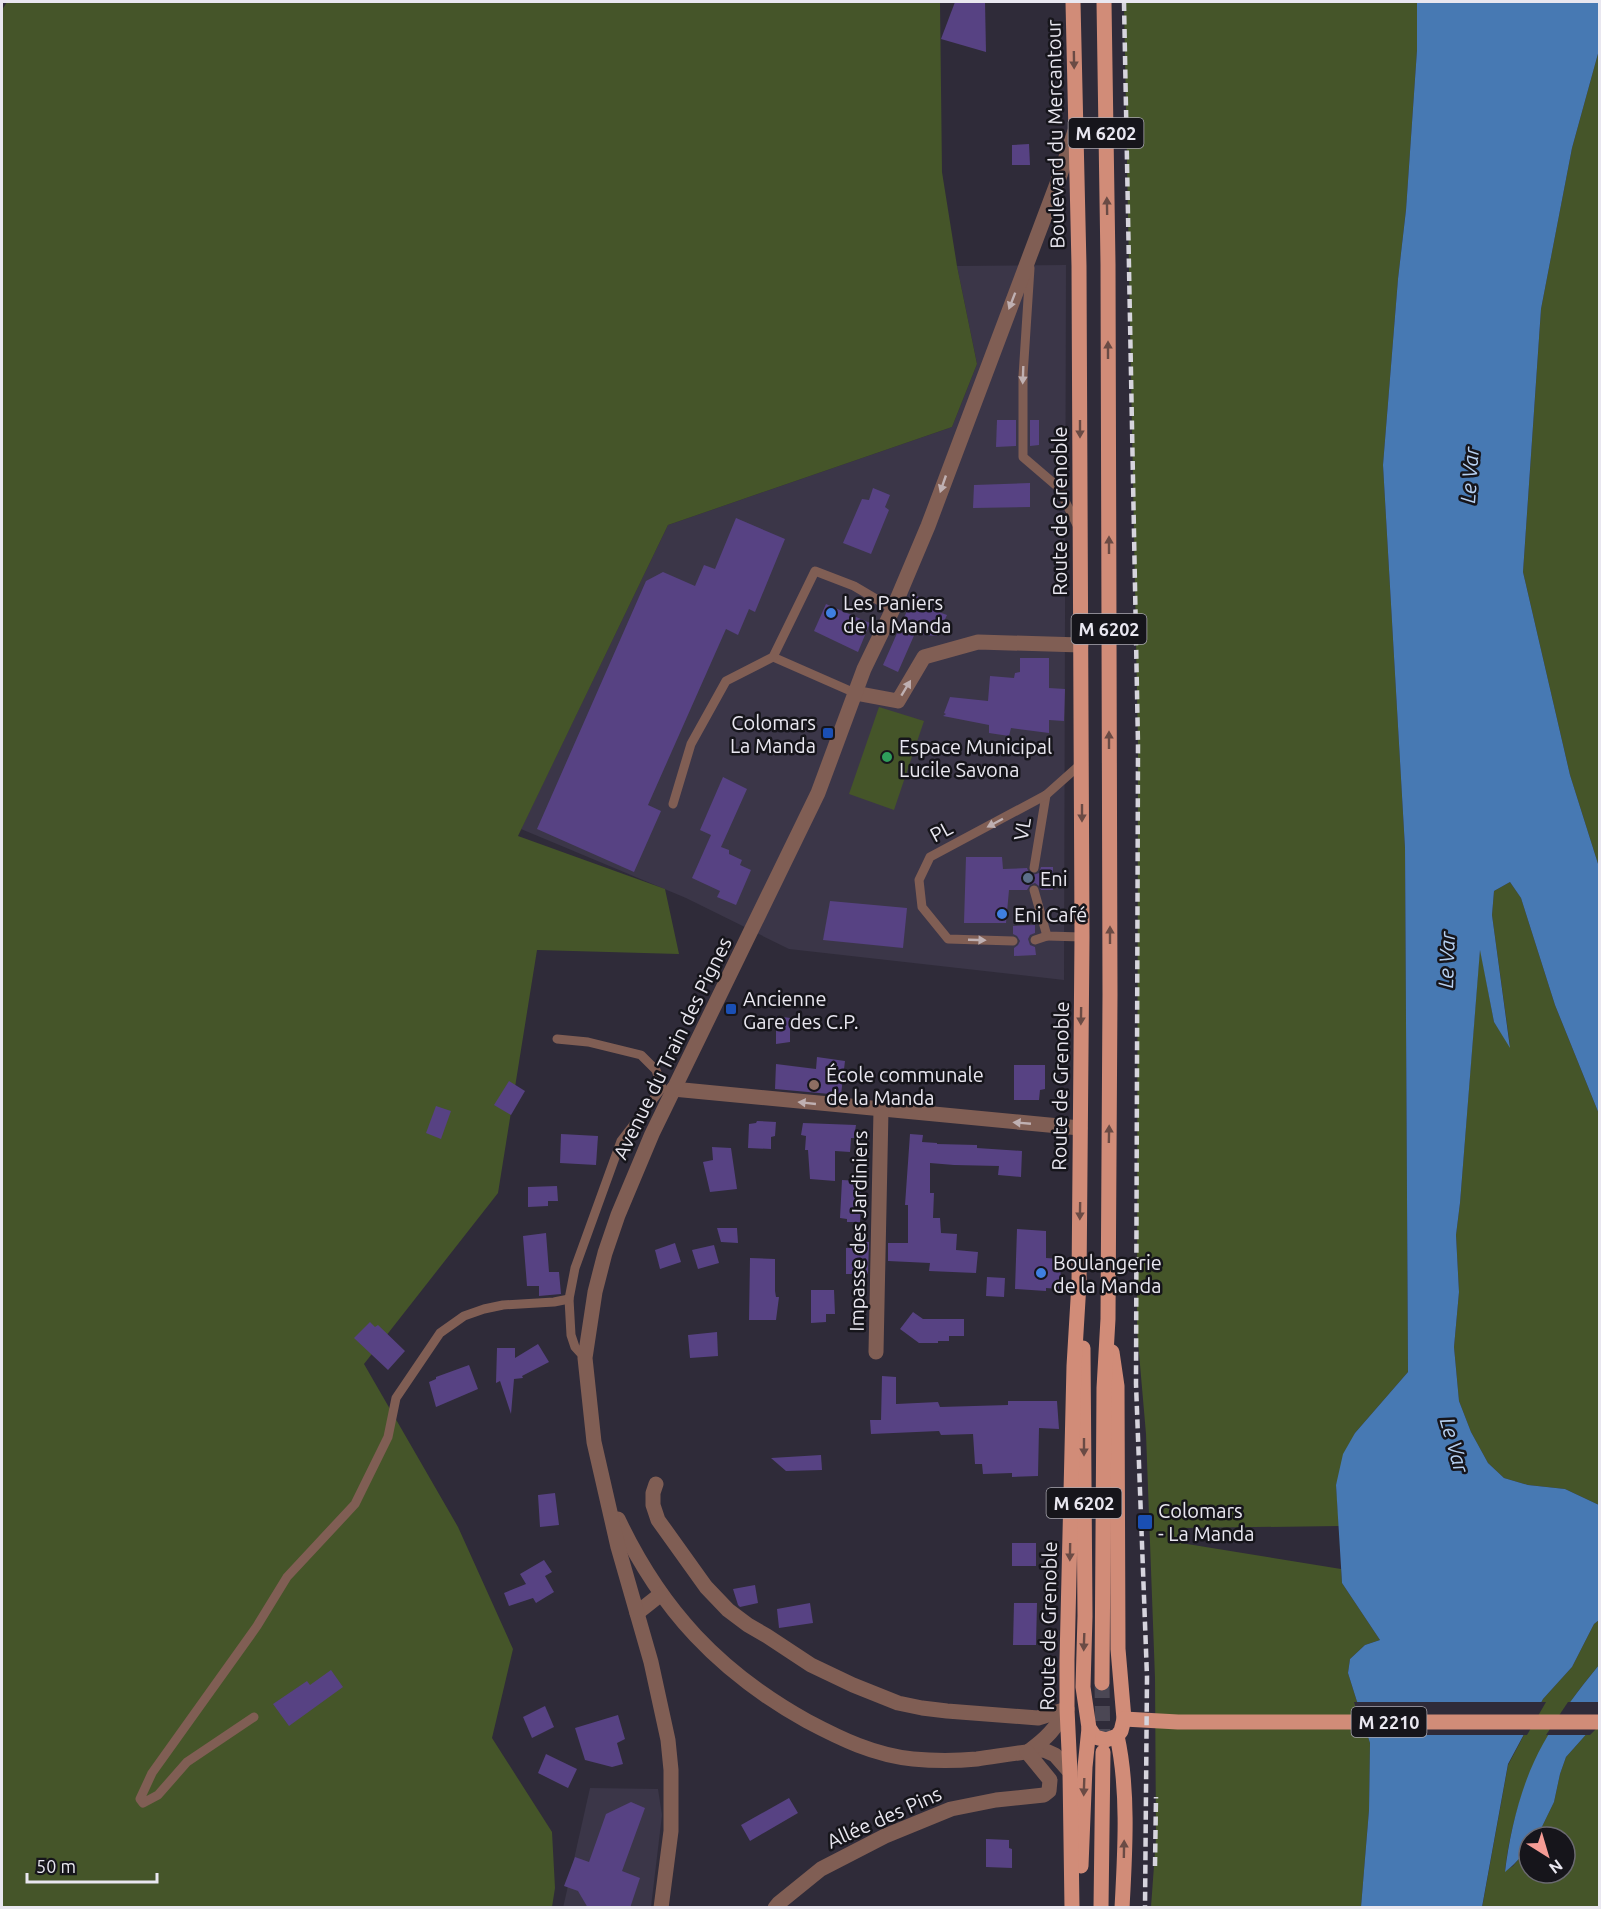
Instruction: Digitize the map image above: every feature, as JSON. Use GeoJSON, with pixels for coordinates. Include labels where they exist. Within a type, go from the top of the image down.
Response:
{"type":"FeatureCollection","features":[{"type":"Feature","properties":{"kind":"main road","name":"Boulevard du Mercantour"},"geometry":{"type":"LineString","coordinates":[[1073,2],[1079,266]]}},
{"type":"Feature","properties":{"kind":"main road","name":"M 6202"},"geometry":{"type":"LineString","coordinates":[[1102,1683],[1110,994],[1108,264],[1104,2]]}},
{"type":"Feature","properties":{"kind":"main road","name":"Route de Grenoble"},"geometry":{"type":"LineString","coordinates":[[1072,1903],[1070,1772],[1066,1709],[1074,1366],[1079,1284],[1082,763],[1079,266]]}},
{"type":"Feature","properties":{"kind":"main road","name":"M 6202"},"geometry":{"type":"LineString","coordinates":[[1072,1903],[1081,1870],[1088,1726],[1083,1687],[1084,1367],[1079,1284]]}},
{"type":"Feature","properties":{"kind":"main road","name":"M 6202"},"geometry":{"type":"LineString","coordinates":[[1108,1319],[1117,1386],[1118,1649],[1124,1719]]}},
{"type":"Feature","properties":{"kind":"main road"},"geometry":{"type":"LineString","coordinates":[[1066,1709],[1088,1726],[1095,1737],[1100,1739],[1106,1740],[1117,1736],[1124,1719]]}},
{"type":"Feature","properties":{"kind":"main road","name":"M 2210"},"geometry":{"type":"LineString","coordinates":[[1124,1719],[1178,1722],[1599,1722]]}},
{"type":"Feature","properties":{"kind":"main road"},"geometry":{"type":"LineString","coordinates":[[1117,1736],[1124,1818],[1122,1908]]}},
{"type":"Feature","properties":{"kind":"main road"},"geometry":{"type":"LineString","coordinates":[[1101,1908],[1103,1752]]}},
{"type":"Feature","properties":{"kind":"street","name":"Avenue du Train des Pignes"},"geometry":{"type":"LineString","coordinates":[[661,1908],[671,1832],[671,1770],[663,1712],[618,1547],[594,1442],[585,1358],[595,1292],[618,1215],[668,1088],[818,793],[864,669],[893,609],[928,526],[1076,128]]}},
{"type":"Feature","properties":{"kind":"street"},"geometry":{"type":"LineString","coordinates":[[855,693],[898,701],[924,657],[978,642],[1081,645]]}},
{"type":"Feature","properties":{"kind":"street"},"geometry":{"type":"LineString","coordinates":[[668,1088],[1080,1128]]}},
{"type":"Feature","properties":{"kind":"street","name":"Impasse des Jardiniers"},"geometry":{"type":"LineString","coordinates":[[876,1352],[881,1110]]}},
{"type":"Feature","properties":{"kind":"street"},"geometry":{"type":"LineString","coordinates":[[602,1477],[631,1547],[661,1594],[710,1653],[740,1678],[792,1713],[849,1742],[892,1756],[941,1761],[1044,1750],[1055,1755],[1070,1772]]}},
{"type":"Feature","properties":{"kind":"street"},"geometry":{"type":"LineString","coordinates":[[656,1484],[653,1505],[658,1520],[717,1599],[748,1625],[811,1665],[898,1703],[922,1708],[1038,1718],[1066,1709]]}},
{"type":"Feature","properties":{"kind":"street"},"geometry":{"type":"LineString","coordinates":[[637,1613],[661,1594]]}},
{"type":"Feature","properties":{"kind":"street"},"geometry":{"type":"LineString","coordinates":[[1027,1752],[1045,1739],[1056,1727],[1066,1709]]}},
{"type":"Feature","properties":{"kind":"street","name":"Allée des Pins"},"geometry":{"type":"LineString","coordinates":[[775,1908],[821,1869],[885,1836],[951,1809],[996,1800],[1044,1795],[1049,1791],[1050,1780],[1027,1752]]}},
{"type":"Feature","properties":{"kind":"lane"},"geometry":{"type":"LineString","coordinates":[[1031,253],[1023,376],[1023,457],[1058,487],[1080,532]]}},
{"type":"Feature","properties":{"kind":"lane"},"geometry":{"type":"LineString","coordinates":[[673,804],[691,744],[726,681],[773,657],[815,571],[854,586],[893,609]]}},
{"type":"Feature","properties":{"kind":"lane"},"geometry":{"type":"LineString","coordinates":[[773,657],[855,693]]}},
{"type":"Feature","properties":{"kind":"lane","name":"PL"},"geometry":{"type":"LineString","coordinates":[[1013,941],[948,939],[922,907],[919,880],[930,857],[1046,795],[1082,763]]}},
{"type":"Feature","properties":{"kind":"lane","name":"VL"},"geometry":{"type":"LineString","coordinates":[[1034,868],[1046,795]]}},
{"type":"Feature","properties":{"kind":"lane"},"geometry":{"type":"LineString","coordinates":[[1034,890],[1047,936]]}},
{"type":"Feature","properties":{"kind":"lane"},"geometry":{"type":"LineString","coordinates":[[1035,940],[1047,936],[1082,937]]}},
{"type":"Feature","properties":{"kind":"lane"},"geometry":{"type":"LineString","coordinates":[[557,1039],[588,1042],[641,1055],[656,1070],[668,1088],[621,1141],[575,1268],[569,1299],[571,1335],[575,1347],[585,1358]]}},
{"type":"Feature","properties":{"kind":"lane"},"geometry":{"type":"LineString","coordinates":[[254,1717],[187,1762],[158,1795],[143,1803],[140,1799],[152,1773],[257,1626],[287,1577],[355,1504],[388,1437],[396,1398],[444,1328],[464,1316],[484,1309],[569,1299]]}},
{"type":"Feature","properties":{"kind":"shaded area"},"geometry":{"type":"Polygon","coordinates":[[[1066,265],[1064,980],[789,949],[686,898],[521,829],[668,525],[952,427],[977,364],[957,266],[1066,265]]]}},
{"type":"Feature","properties":{"kind":"shaded area"},"geometry":{"type":"Polygon","coordinates":[[[590,1788],[658,1789],[662,1815],[651,1907],[563,1908],[590,1788]]]}},
{"type":"Feature","properties":{"kind":"green space"},"geometry":{"type":"Polygon","coordinates":[[[7,2],[940,2],[942,172],[957,266],[977,364],[952,427],[668,525],[518,836],[665,889],[679,954],[537,950],[498,1193],[364,1364],[458,1527],[513,1649],[492,1738],[552,1832],[555,1888],[552,1907],[2,1907],[2,10],[7,2]]]}},
{"type":"Feature","properties":{"kind":"green space"},"geometry":{"type":"Polygon","coordinates":[[[1124,2],[1417,2],[1417,50],[1406,210],[1383,465],[1405,848],[1408,1372],[1355,1433],[1336,1485],[1339,1526],[1183,1528],[1181,1543],[1341,1569],[1342,1583],[1380,1640],[1365,1645],[1350,1659],[1348,1673],[1370,1743],[1369,1810],[1361,1907],[1151,1907],[1156,1838],[1155,1678],[1146,1434],[1137,1330],[1138,745],[1124,2]]]}},
{"type":"Feature","properties":{"kind":"green space"},"geometry":{"type":"Polygon","coordinates":[[[1599,50],[1599,867],[1570,775],[1523,572],[1541,309],[1572,148],[1599,50]]]}},
{"type":"Feature","properties":{"kind":"green space","name":"Espace Municipal Lucile Savona"},"geometry":{"type":"Polygon","coordinates":[[[879,707],[924,721],[894,810],[849,794],[879,707]]]}},
{"type":"Feature","properties":{"kind":"green space"},"geometry":{"type":"Polygon","coordinates":[[[1510,882],[1521,898],[1555,1005],[1599,1114],[1599,1505],[1565,1489],[1528,1485],[1504,1478],[1488,1463],[1471,1432],[1459,1401],[1454,1347],[1459,1292],[1456,1235],[1480,947],[1494,1022],[1510,1046],[1492,915],[1494,891],[1510,882]]]}},
{"type":"Feature","properties":{"kind":"green space"},"geometry":{"type":"Polygon","coordinates":[[[1599,1620],[1599,1665],[1564,1712],[1536,1761],[1516,1814],[1505,1871],[1517,1861],[1517,1885],[1577,1885],[1577,1825],[1543,1825],[1554,1802],[1566,1757],[1599,1720],[1599,1907],[1482,1908],[1508,1765],[1543,1699],[1572,1667],[1594,1624],[1599,1620]]]}},
{"type":"Feature","properties":{"kind":"water","name":"Le Var"},"geometry":{"type":"Polygon","coordinates":[[[1417,2],[1599,2],[1599,50],[1572,148],[1541,309],[1523,572],[1570,775],[1599,867],[1599,1114],[1555,1005],[1521,898],[1510,882],[1494,891],[1492,915],[1510,1048],[1494,1022],[1480,950],[1456,1235],[1459,1292],[1454,1347],[1459,1401],[1471,1432],[1488,1463],[1504,1478],[1528,1485],[1565,1489],[1599,1505],[1599,1620],[1594,1624],[1572,1667],[1543,1699],[1508,1764],[1482,1907],[1361,1907],[1369,1810],[1370,1743],[1348,1673],[1350,1659],[1365,1645],[1380,1640],[1342,1583],[1336,1485],[1343,1454],[1355,1433],[1408,1372],[1405,848],[1383,465],[1406,210],[1417,50],[1417,2]]]}},
{"type":"Feature","properties":{"kind":"water"},"geometry":{"type":"Polygon","coordinates":[[[1599,1665],[1599,1720],[1566,1757],[1554,1802],[1543,1825],[1517,1825],[1517,1861],[1505,1872],[1518,1806],[1529,1774],[1549,1734],[1599,1665]]]}},
{"type":"Feature","properties":{"kind":"pier"},"geometry":{"type":"Polygon","coordinates":[[[1354,1702],[1546,1702],[1527,1735],[1364,1735],[1354,1702]]]}},
{"type":"Feature","properties":{"kind":"pier"},"geometry":{"type":"Polygon","coordinates":[[[1568,1702],[1599,1702],[1600,1725],[1590,1735],[1546,1735],[1568,1702]]]}},
{"type":"Feature","properties":{"kind":"building"},"geometry":{"type":"Polygon","coordinates":[[[955,2],[985,2],[986,52],[941,39],[955,2]]]}},
{"type":"Feature","properties":{"kind":"building"},"geometry":{"type":"Polygon","coordinates":[[[1029,144],[1030,165],[1012,165],[1012,145],[1029,144]]]}},
{"type":"Feature","properties":{"kind":"building"},"geometry":{"type":"Polygon","coordinates":[[[997,420],[1016,420],[1016,446],[996,447],[997,420]]]}},
{"type":"Feature","properties":{"kind":"building"},"geometry":{"type":"Polygon","coordinates":[[[1030,420],[1039,420],[1039,445],[1030,446],[1030,420]]]}},
{"type":"Feature","properties":{"kind":"building"},"geometry":{"type":"Polygon","coordinates":[[[1030,483],[1030,507],[973,508],[974,485],[1030,483]]]}},
{"type":"Feature","properties":{"kind":"building"},"geometry":{"type":"Polygon","coordinates":[[[873,488],[890,495],[885,507],[889,510],[871,554],[843,543],[862,499],[869,500],[873,488]]]}},
{"type":"Feature","properties":{"kind":"building"},"geometry":{"type":"Polygon","coordinates":[[[736,518],[785,539],[755,612],[749,609],[738,635],[726,629],[648,805],[661,811],[634,872],[537,829],[646,581],[663,572],[695,586],[704,565],[715,569],[736,518]]]}},
{"type":"Feature","properties":{"kind":"building"},"geometry":{"type":"Polygon","coordinates":[[[914,595],[931,602],[928,608],[947,615],[937,636],[924,635],[916,631],[898,672],[883,665],[914,595]]]}},
{"type":"Feature","properties":{"kind":"building"},"geometry":{"type":"Polygon","coordinates":[[[826,604],[870,623],[858,652],[814,631],[826,604]]]}},
{"type":"Feature","properties":{"kind":"building"},"geometry":{"type":"Polygon","coordinates":[[[1020,658],[1049,658],[1049,688],[1065,689],[1064,721],[1049,720],[1049,733],[1011,728],[1009,736],[989,733],[989,725],[943,716],[946,714],[944,713],[950,697],[988,701],[990,676],[1014,678],[1015,673],[1020,672],[1020,658]]]}},
{"type":"Feature","properties":{"kind":"building"},"geometry":{"type":"Polygon","coordinates":[[[723,777],[747,789],[721,847],[742,860],[740,865],[751,870],[736,905],[717,897],[720,891],[692,878],[711,835],[700,830],[723,777]]]}},
{"type":"Feature","properties":{"kind":"building"},"geometry":{"type":"Polygon","coordinates":[[[966,857],[1002,857],[1003,869],[1027,868],[1033,875],[1039,873],[1041,867],[1053,867],[1053,890],[1041,890],[1035,883],[1027,890],[1009,890],[1006,923],[964,923],[966,857]]]}},
{"type":"Feature","properties":{"kind":"building"},"geometry":{"type":"Polygon","coordinates":[[[830,901],[907,908],[903,948],[823,940],[830,901]]]}},
{"type":"Feature","properties":{"kind":"building"},"geometry":{"type":"Polygon","coordinates":[[[1035,925],[1035,933],[1028,939],[1030,945],[1035,947],[1036,955],[1014,956],[1014,948],[1020,941],[1013,934],[1013,926],[1035,925]]]}},
{"type":"Feature","properties":{"kind":"building"},"geometry":{"type":"Polygon","coordinates":[[[776,1016],[790,1018],[790,1042],[776,1044],[776,1016]]]}},
{"type":"Feature","properties":{"kind":"building"},"geometry":{"type":"Polygon","coordinates":[[[817,1057],[845,1061],[841,1095],[775,1089],[776,1064],[816,1069],[817,1057]]]}},
{"type":"Feature","properties":{"kind":"building"},"geometry":{"type":"Polygon","coordinates":[[[1014,1065],[1045,1065],[1045,1089],[1040,1090],[1039,1100],[1014,1100],[1014,1065]]]}},
{"type":"Feature","properties":{"kind":"building"},"geometry":{"type":"Polygon","coordinates":[[[509,1081],[525,1091],[511,1115],[494,1105],[509,1081]]]}},
{"type":"Feature","properties":{"kind":"building"},"geometry":{"type":"Polygon","coordinates":[[[436,1106],[451,1111],[441,1139],[426,1133],[436,1106]]]}},
{"type":"Feature","properties":{"kind":"building"},"geometry":{"type":"Polygon","coordinates":[[[757,1121],[776,1122],[775,1136],[771,1137],[771,1149],[748,1148],[749,1124],[757,1121]]]}},
{"type":"Feature","properties":{"kind":"building"},"geometry":{"type":"Polygon","coordinates":[[[803,1123],[856,1125],[854,1138],[851,1138],[850,1152],[835,1151],[835,1181],[810,1179],[808,1150],[805,1150],[806,1136],[801,1135],[803,1123]]]}},
{"type":"Feature","properties":{"kind":"building"},"geometry":{"type":"Polygon","coordinates":[[[561,1134],[598,1136],[596,1165],[560,1163],[561,1134]]]}},
{"type":"Feature","properties":{"kind":"building"},"geometry":{"type":"Polygon","coordinates":[[[910,1134],[923,1135],[922,1142],[977,1145],[977,1148],[1022,1151],[1021,1177],[998,1175],[999,1166],[930,1163],[930,1193],[934,1193],[933,1218],[940,1218],[941,1233],[957,1234],[956,1250],[978,1252],[976,1273],[929,1271],[930,1263],[888,1261],[888,1243],[908,1243],[908,1205],[905,1205],[910,1134]]]}},
{"type":"Feature","properties":{"kind":"building"},"geometry":{"type":"Polygon","coordinates":[[[712,1147],[731,1148],[737,1189],[710,1192],[703,1162],[713,1160],[712,1147]]]}},
{"type":"Feature","properties":{"kind":"building"},"geometry":{"type":"Polygon","coordinates":[[[842,1180],[861,1181],[860,1222],[847,1222],[847,1219],[840,1218],[842,1180]]]}},
{"type":"Feature","properties":{"kind":"building"},"geometry":{"type":"Polygon","coordinates":[[[557,1186],[558,1201],[548,1201],[548,1206],[528,1207],[528,1187],[557,1186]]]}},
{"type":"Feature","properties":{"kind":"building"},"geometry":{"type":"Polygon","coordinates":[[[717,1228],[737,1228],[738,1243],[721,1242],[717,1228]]]}},
{"type":"Feature","properties":{"kind":"building"},"geometry":{"type":"Polygon","coordinates":[[[1017,1229],[1046,1231],[1046,1258],[1061,1259],[1060,1289],[1046,1288],[1046,1291],[1015,1289],[1017,1229]]]}},
{"type":"Feature","properties":{"kind":"building"},"geometry":{"type":"Polygon","coordinates":[[[546,1233],[549,1272],[559,1272],[561,1294],[539,1296],[539,1286],[527,1286],[523,1236],[546,1233]]]}},
{"type":"Feature","properties":{"kind":"building"},"geometry":{"type":"Polygon","coordinates":[[[858,1242],[869,1242],[868,1274],[846,1274],[846,1248],[858,1247],[858,1242]]]}},
{"type":"Feature","properties":{"kind":"building"},"geometry":{"type":"Polygon","coordinates":[[[675,1243],[681,1262],[660,1269],[655,1250],[675,1243]]]}},
{"type":"Feature","properties":{"kind":"building"},"geometry":{"type":"Polygon","coordinates":[[[714,1245],[719,1263],[698,1269],[692,1250],[714,1245]]]}},
{"type":"Feature","properties":{"kind":"building"},"geometry":{"type":"Polygon","coordinates":[[[750,1258],[775,1259],[775,1291],[776,1297],[779,1297],[776,1320],[749,1320],[750,1258]]]}},
{"type":"Feature","properties":{"kind":"building"},"geometry":{"type":"Polygon","coordinates":[[[987,1277],[1005,1278],[1004,1297],[986,1296],[987,1277]]]}},
{"type":"Feature","properties":{"kind":"building"},"geometry":{"type":"Polygon","coordinates":[[[811,1290],[834,1290],[835,1314],[826,1314],[826,1322],[811,1323],[811,1290]]]}},
{"type":"Feature","properties":{"kind":"building"},"geometry":{"type":"Polygon","coordinates":[[[913,1312],[923,1319],[964,1319],[964,1336],[949,1336],[949,1341],[938,1341],[938,1343],[919,1343],[900,1329],[913,1312]]]}},
{"type":"Feature","properties":{"kind":"building"},"geometry":{"type":"Polygon","coordinates":[[[370,1322],[375,1327],[378,1325],[405,1351],[388,1370],[354,1338],[370,1322]]]}},
{"type":"Feature","properties":{"kind":"building"},"geometry":{"type":"Polygon","coordinates":[[[717,1332],[718,1356],[690,1358],[688,1335],[717,1332]]]}},
{"type":"Feature","properties":{"kind":"building"},"geometry":{"type":"Polygon","coordinates":[[[538,1344],[549,1362],[522,1376],[523,1378],[514,1379],[511,1414],[500,1381],[496,1383],[497,1348],[515,1348],[515,1358],[538,1344]]]}},
{"type":"Feature","properties":{"kind":"building"},"geometry":{"type":"Polygon","coordinates":[[[469,1365],[478,1389],[436,1407],[429,1382],[436,1377],[469,1365]]]}},
{"type":"Feature","properties":{"kind":"building"},"geometry":{"type":"Polygon","coordinates":[[[882,1376],[896,1377],[896,1404],[938,1402],[940,1407],[1008,1405],[1008,1401],[1057,1401],[1059,1429],[1039,1428],[1038,1476],[1012,1477],[1012,1473],[983,1474],[982,1464],[975,1464],[973,1434],[941,1435],[939,1431],[871,1434],[870,1420],[881,1420],[882,1376]]]}},
{"type":"Feature","properties":{"kind":"building"},"geometry":{"type":"Polygon","coordinates":[[[821,1455],[822,1470],[786,1471],[771,1458],[821,1455]]]}},
{"type":"Feature","properties":{"kind":"building"},"geometry":{"type":"Polygon","coordinates":[[[555,1493],[559,1525],[540,1527],[538,1495],[555,1493]]]}},
{"type":"Feature","properties":{"kind":"building"},"geometry":{"type":"Polygon","coordinates":[[[1012,1543],[1036,1543],[1036,1566],[1012,1566],[1012,1543]]]}},
{"type":"Feature","properties":{"kind":"building"},"geometry":{"type":"Polygon","coordinates":[[[544,1560],[552,1572],[545,1576],[554,1592],[536,1603],[533,1598],[509,1606],[504,1593],[526,1584],[520,1574],[544,1560]]]}},
{"type":"Feature","properties":{"kind":"building"},"geometry":{"type":"Polygon","coordinates":[[[755,1585],[758,1603],[740,1607],[733,1589],[755,1585]]]}},
{"type":"Feature","properties":{"kind":"building"},"geometry":{"type":"Polygon","coordinates":[[[810,1603],[813,1623],[779,1628],[777,1609],[810,1603]]]}},
{"type":"Feature","properties":{"kind":"building"},"geometry":{"type":"Polygon","coordinates":[[[1014,1603],[1037,1603],[1036,1645],[1013,1645],[1014,1603]]]}},
{"type":"Feature","properties":{"kind":"building"},"geometry":{"type":"Polygon","coordinates":[[[331,1670],[343,1687],[289,1726],[273,1704],[307,1681],[310,1685],[331,1670]]]}},
{"type":"Feature","properties":{"kind":"building"},"geometry":{"type":"Polygon","coordinates":[[[545,1706],[554,1727],[532,1738],[523,1717],[545,1706]]]}},
{"type":"Feature","properties":{"kind":"building"},"geometry":{"type":"Polygon","coordinates":[[[618,1715],[625,1739],[617,1743],[623,1764],[612,1767],[585,1760],[575,1728],[618,1715]]]}},
{"type":"Feature","properties":{"kind":"building"},"geometry":{"type":"Polygon","coordinates":[[[546,1754],[577,1769],[568,1788],[538,1773],[546,1754]]]}},
{"type":"Feature","properties":{"kind":"building"},"geometry":{"type":"Polygon","coordinates":[[[789,1798],[798,1813],[750,1841],[741,1825],[789,1798]]]}},
{"type":"Feature","properties":{"kind":"building"},"geometry":{"type":"Polygon","coordinates":[[[631,1802],[645,1808],[622,1871],[640,1878],[630,1908],[588,1908],[578,1891],[564,1886],[575,1857],[589,1862],[606,1814],[631,1802]]]}},
{"type":"Feature","properties":{"kind":"building"},"geometry":{"type":"Polygon","coordinates":[[[986,1839],[1009,1840],[1009,1848],[1012,1849],[1012,1868],[986,1867],[986,1839]]]}},
{"type":"Feature","properties":{"kind":"tunnel"},"geometry":{"type":"LineString","coordinates":[[1102,1683],[1103,1752]]}},
{"type":"Feature","properties":{"kind":"railway"},"geometry":{"type":"LineString","coordinates":[[1124,2],[1138,745],[1136,1384],[1147,1677],[1145,1908]]}},
{"type":"Feature","properties":{"kind":"railway"},"geometry":{"type":"LineString","coordinates":[[1155,1866],[1156,1797]]}},
{"type":"Feature","properties":{"kind":"place","name":"Les Paniers de la Manda"},"geometry":{"type":"Point","coordinates":[831,613]}},
{"type":"Feature","properties":{"kind":"place","name":"Colomars La Manda"},"geometry":{"type":"Point","coordinates":[828,733]}},
{"type":"Feature","properties":{"kind":"place","name":"Espace Municipal Lucile Savona"},"geometry":{"type":"Point","coordinates":[887,757]}},
{"type":"Feature","properties":{"kind":"place","name":"Eni"},"geometry":{"type":"Point","coordinates":[1028,878]}},
{"type":"Feature","properties":{"kind":"place","name":"Eni Café"},"geometry":{"type":"Point","coordinates":[1002,914]}},
{"type":"Feature","properties":{"kind":"place","name":"Ancienne Gare des C.P."},"geometry":{"type":"Point","coordinates":[731,1009]}},
{"type":"Feature","properties":{"kind":"place","name":"École communale de la Manda"},"geometry":{"type":"Point","coordinates":[814,1085]}},
{"type":"Feature","properties":{"kind":"place","name":"Boulangerie de la Manda"},"geometry":{"type":"Point","coordinates":[1041,1273]}},
{"type":"Feature","properties":{"kind":"place","name":"Colomars - La Manda"},"geometry":{"type":"Point","coordinates":[1145,1522]}}]}
